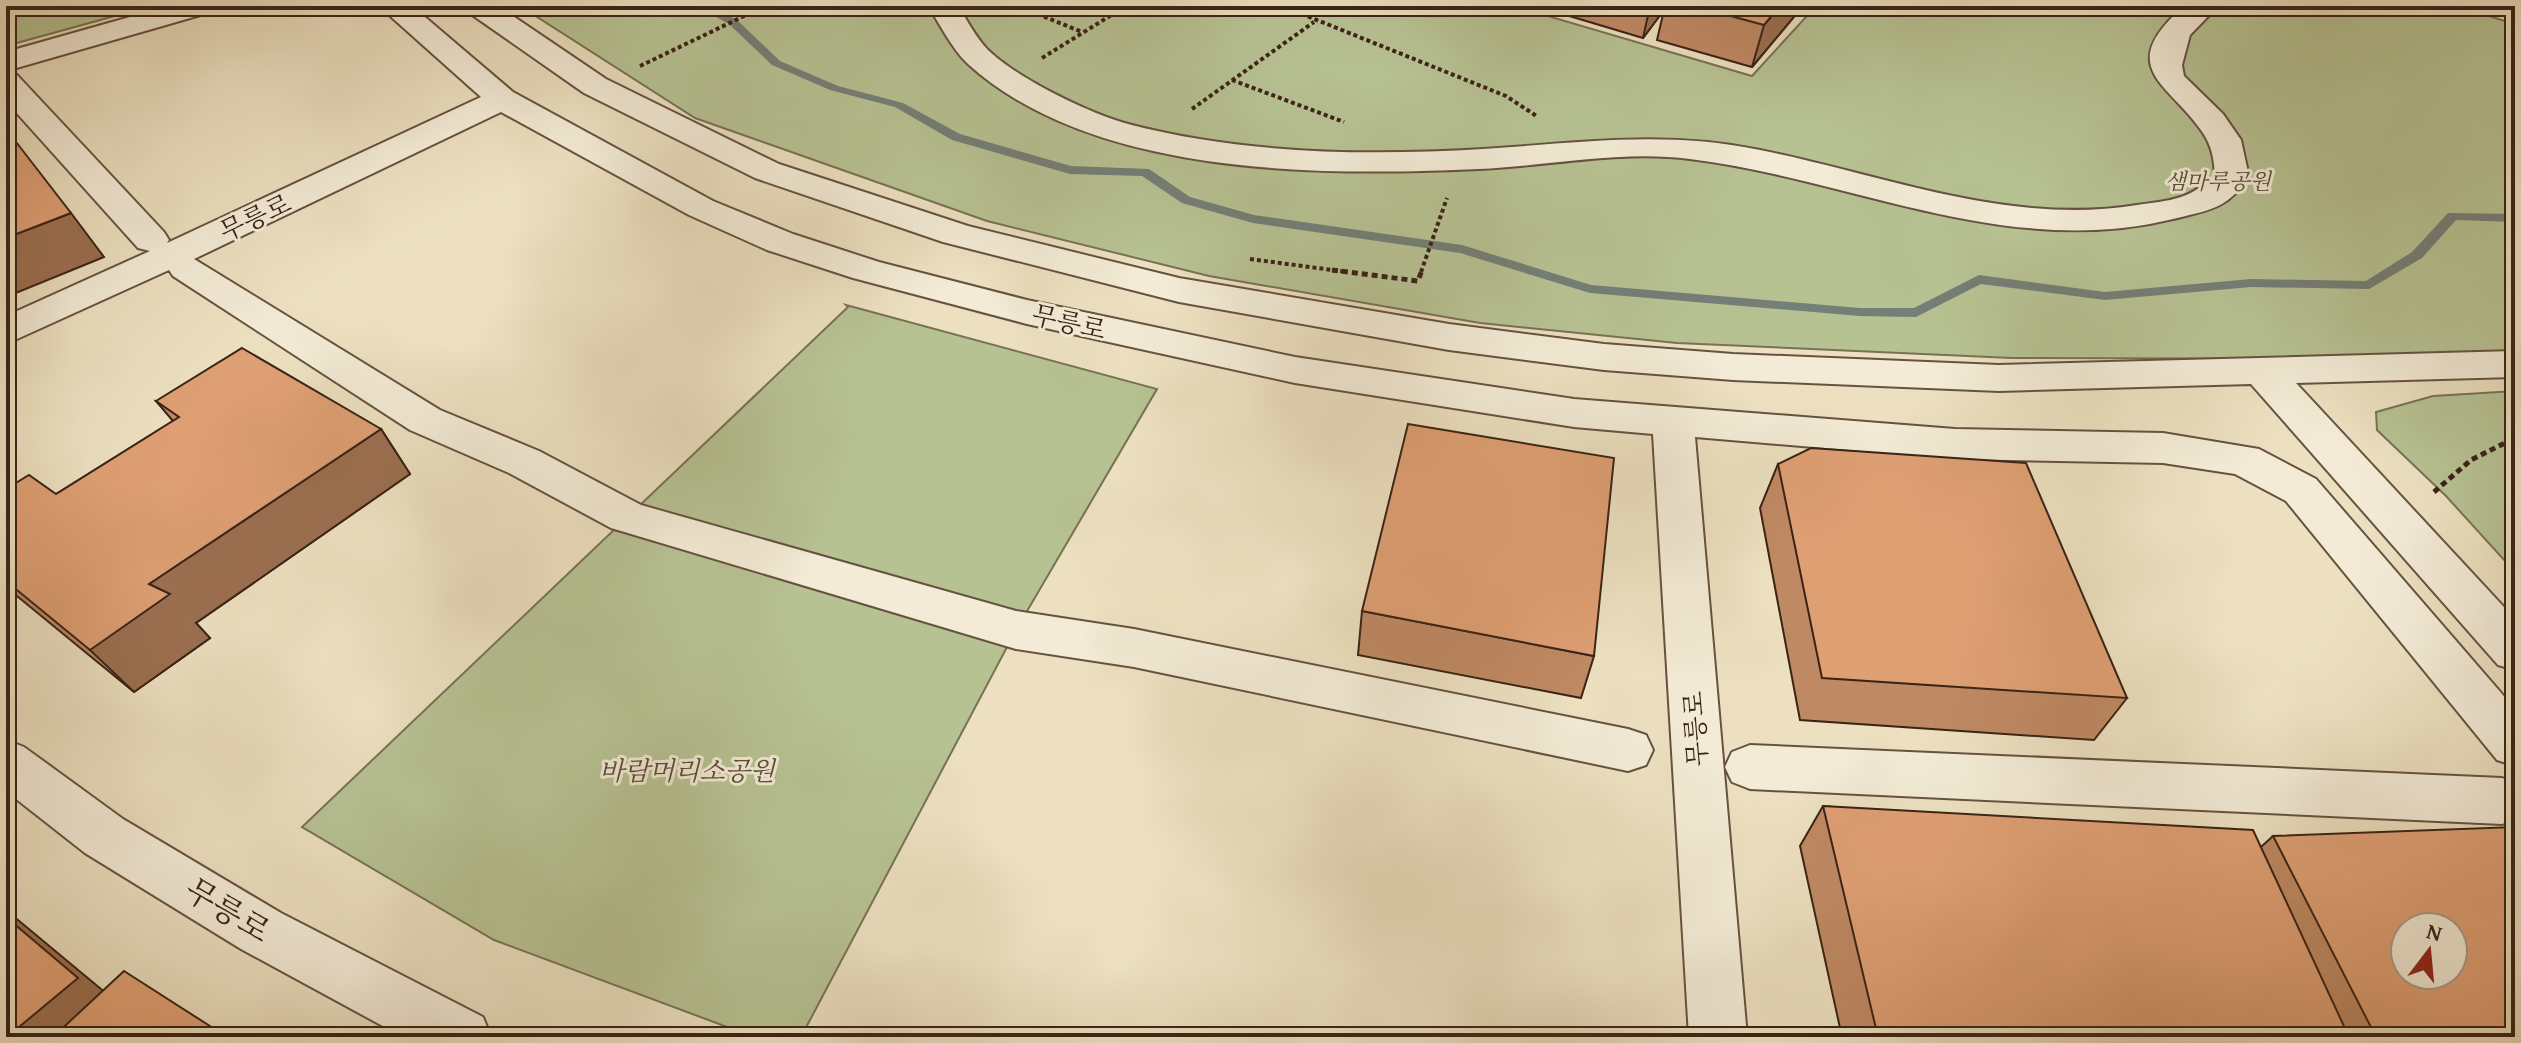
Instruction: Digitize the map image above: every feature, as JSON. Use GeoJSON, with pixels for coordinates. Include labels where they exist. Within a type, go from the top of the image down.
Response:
{"type":"FeatureCollection","features":[{"type":"Feature","properties":{"kind":"street"},"geometry":{"type":"LineString","coordinates":[[6,62],[201,6]]}},
{"type":"Feature","properties":{"kind":"street","name":"무릉로"},"geometry":{"type":"LineString","coordinates":[[394,6],[502,99],[701,208],[780,242],[866,270],[1056,319],[1295,370],[1574,413],[1955,444],[2163,448],[2244,460],[2301,490],[2515,745]]}},
{"type":"Feature","properties":{"kind":"street"},"geometry":{"type":"LineString","coordinates":[[478,6],[595,86],[767,171],[956,234],[1179,290],[1449,337],[1604,357],[1733,367],[1999,378],[2515,364]]}},
{"type":"Feature","properties":{"kind":"street"},"geometry":{"type":"LineString","coordinates":[[943,6],[977,56],[1040,100],[1113,130],[1190,148],[1308,162],[1480,159],[1686,148],[1760,160],[1943,205],[2019,218],[2098,222],[2209,200],[2232,177],[2232,154],[2216,125],[2168,75],[2166,54],[2176,33],[2203,6]]}},
{"type":"Feature","properties":{"kind":"street"},"geometry":{"type":"LineString","coordinates":[[6,82],[151,240]]}},
{"type":"Feature","properties":{"kind":"street","name":"무릉로"},"geometry":{"type":"LineString","coordinates":[[6,331],[502,99]]}},
{"type":"Feature","properties":{"kind":"street"},"geometry":{"type":"LineString","coordinates":[[186,268],[425,420],[524,462],[627,517],[1016,630],[1134,648],[1628,750]]}},
{"type":"Feature","properties":{"kind":"street"},"geometry":{"type":"LineString","coordinates":[[2261,370],[2515,651]]}},
{"type":"Feature","properties":{"kind":"street","name":"무릉로"},"geometry":{"type":"LineString","coordinates":[[1673,422],[1718,1037]]}},
{"type":"Feature","properties":{"kind":"street","name":"무릉로"},"geometry":{"type":"LineString","coordinates":[[6,762],[104,836],[261,931],[462,1037]]}},
{"type":"Feature","properties":{"kind":"street"},"geometry":{"type":"LineString","coordinates":[[1750,767],[2502,801]]}},
{"type":"Feature","properties":{"kind":"path"},"geometry":{"type":"LineString","coordinates":[[640,66],[765,6]]}},
{"type":"Feature","properties":{"kind":"path"},"geometry":{"type":"LineString","coordinates":[[1018,6],[1083,32]]}},
{"type":"Feature","properties":{"kind":"path"},"geometry":{"type":"LineString","coordinates":[[1009,78],[1126,6]]}},
{"type":"Feature","properties":{"kind":"path"},"geometry":{"type":"LineString","coordinates":[[1282,6],[1315,22],[1506,96],[1589,151]]}},
{"type":"Feature","properties":{"kind":"path"},"geometry":{"type":"LineString","coordinates":[[1150,139],[1315,22]]}},
{"type":"Feature","properties":{"kind":"path"},"geometry":{"type":"LineString","coordinates":[[1232,80],[1345,123]]}},
{"type":"Feature","properties":{"kind":"path"},"geometry":{"type":"LineString","coordinates":[[1248,259],[1418,281],[1448,192]]}},
{"type":"Feature","properties":{"kind":"path"},"geometry":{"type":"LineString","coordinates":[[2402,526],[2459,467],[2489,446],[2515,438]]}},
{"type":"Feature","properties":{"kind":"green space"},"geometry":{"type":"Polygon","coordinates":[[[6,6],[151,6],[6,46],[6,6]]]}},
{"type":"Feature","properties":{"kind":"green space","name":"샘마루공원"},"geometry":{"type":"Polygon","coordinates":[[[520,6],[1514,6],[1752,76],[1816,6],[2456,6],[2515,24],[2515,351],[2348,359],[2012,358],[1677,343],[1480,323],[1209,276],[987,221],[695,118],[520,6]]]}},
{"type":"Feature","properties":{"kind":"green space","name":"바람머리소공원"},"geometry":{"type":"Polygon","coordinates":[[[846,305],[1157,389],[1016,630],[801,1037],[754,1037],[494,940],[302,827],[848,307],[846,305]]]}},
{"type":"Feature","properties":{"kind":"green space"},"geometry":{"type":"Polygon","coordinates":[[[2515,391],[2515,572],[2446,496],[2377,430],[2376,412],[2433,396],[2515,391]]]}},
{"type":"Feature","properties":{"kind":"building"},"geometry":{"type":"Polygon","coordinates":[[[1694,6],[1780,6],[1764,25],[1694,6]]]}},
{"type":"Feature","properties":{"kind":"building"},"geometry":{"type":"Polygon","coordinates":[[[6,129],[71,213],[6,238],[6,129]]]}},
{"type":"Feature","properties":{"kind":"building"},"geometry":{"type":"Polygon","coordinates":[[[242,348],[381,429],[149,584],[170,594],[90,650],[6,581],[6,489],[29,475],[56,494],[179,417],[156,401],[242,348]]]}},
{"type":"Feature","properties":{"kind":"building"},"geometry":{"type":"Polygon","coordinates":[[[1408,424],[1614,458],[1594,656],[1362,611],[1408,424]]]}},
{"type":"Feature","properties":{"kind":"building"},"geometry":{"type":"Polygon","coordinates":[[[1811,448],[2026,463],[2127,698],[1822,678],[1778,464],[1811,448]]]}},
{"type":"Feature","properties":{"kind":"building"},"geometry":{"type":"Polygon","coordinates":[[[1823,806],[2253,830],[2349,1037],[1878,1037],[1823,806]]]}},
{"type":"Feature","properties":{"kind":"building"},"geometry":{"type":"Polygon","coordinates":[[[2515,827],[2515,1037],[2376,1037],[2273,836],[2515,827]]]}},
{"type":"Feature","properties":{"kind":"building"},"geometry":{"type":"Polygon","coordinates":[[[6,917],[78,978],[7,1037],[6,1037],[6,917]]]}},
{"type":"Feature","properties":{"kind":"building"},"geometry":{"type":"Polygon","coordinates":[[[124,971],[227,1037],[53,1037],[124,971]]]}},
{"type":"Feature","properties":{"kind":"waterway"},"geometry":{"type":"LineString","coordinates":[[701,6],[733,22],[776,63],[834,88],[899,105],[956,137],[1070,170],[1145,172],[1186,200],[1253,219],[1462,249],[1590,289],[1860,312],[1916,313],[1979,279],[2105,296],[2251,283],[2369,285],[2417,255],[2453,216],[2515,218]]}}]}
